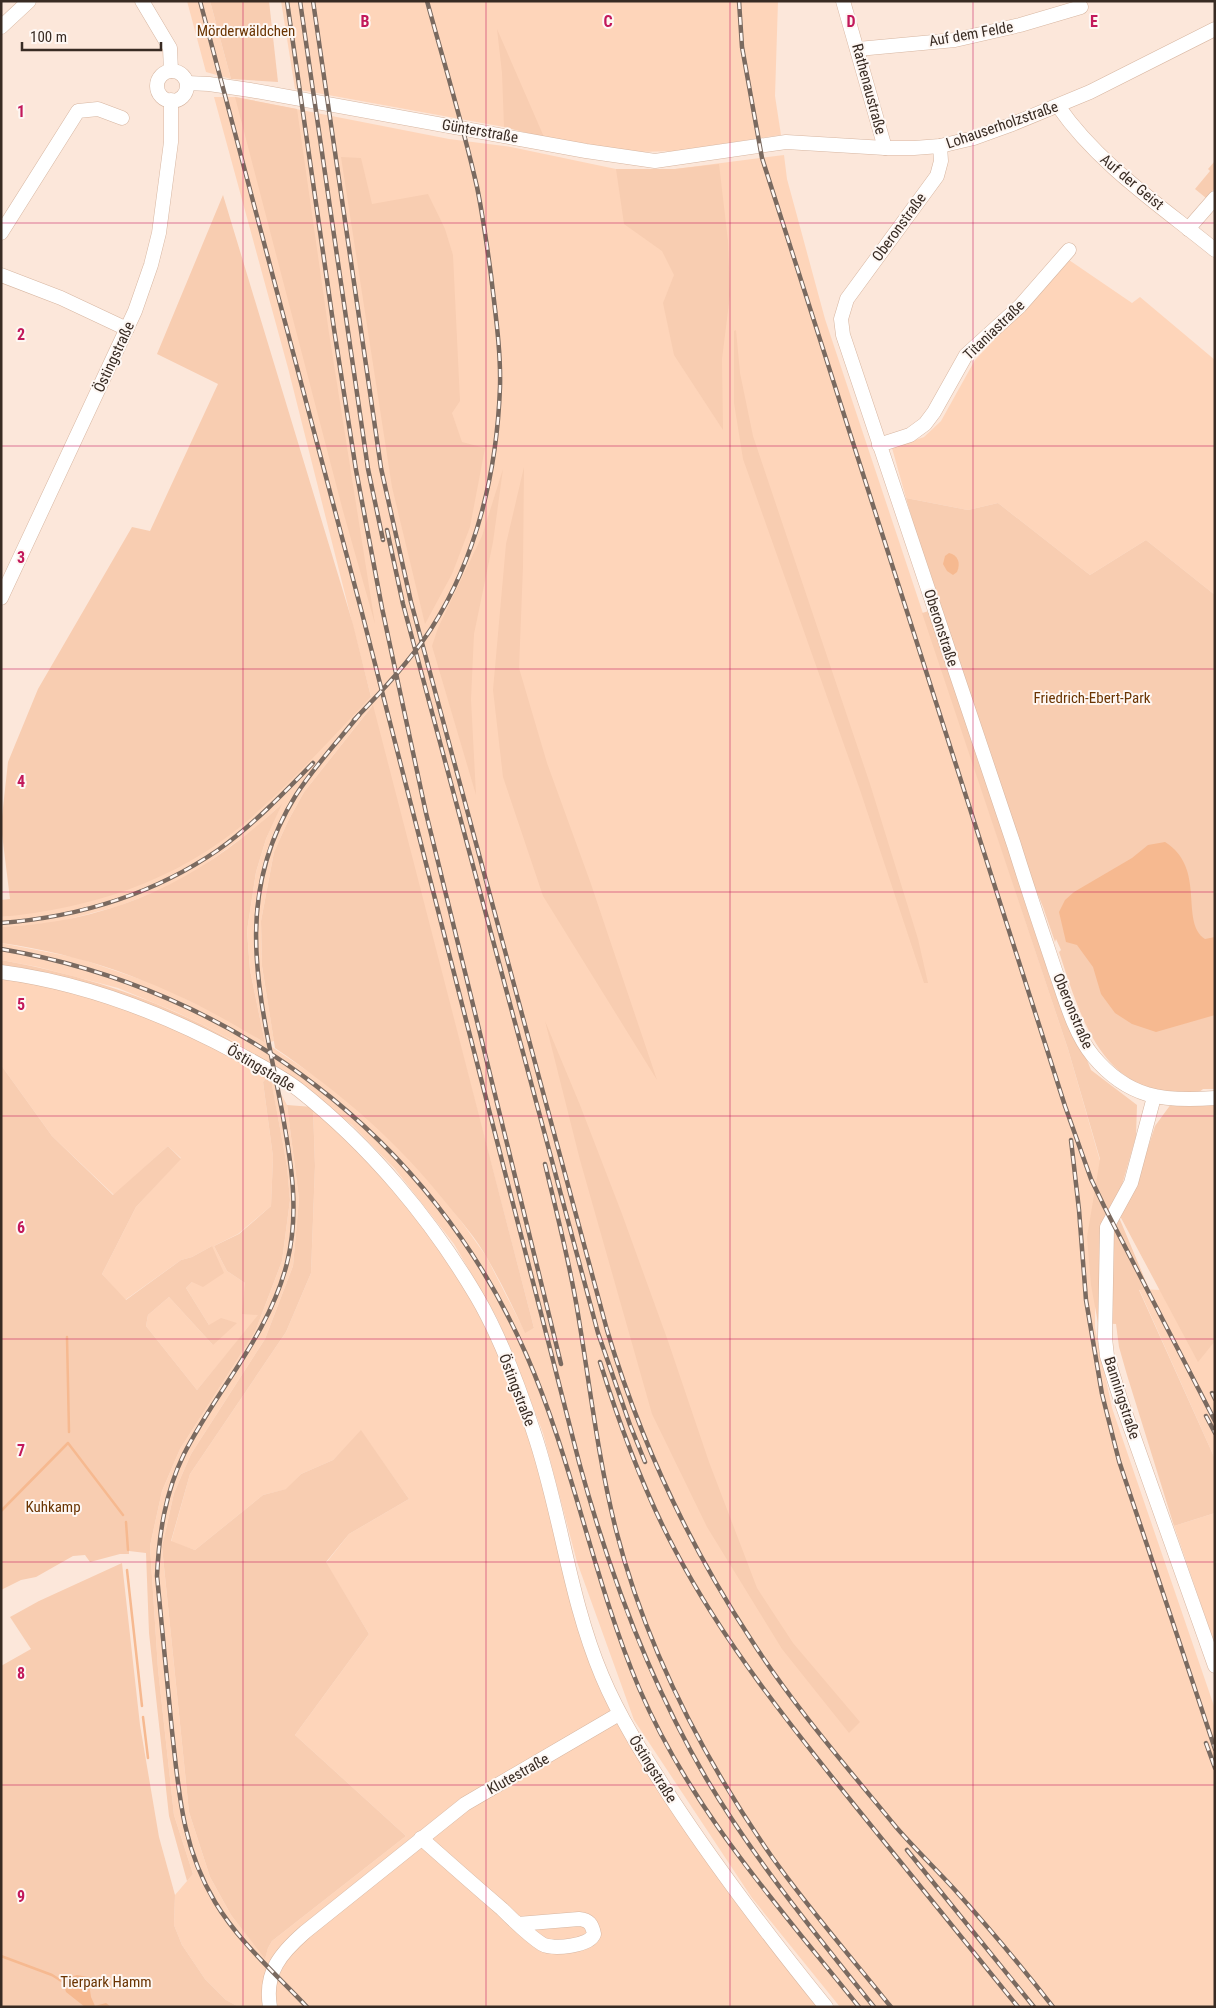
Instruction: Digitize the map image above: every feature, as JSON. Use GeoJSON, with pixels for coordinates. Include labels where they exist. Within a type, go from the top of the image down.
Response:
{"type":"FeatureCollection","features":[{"type":"Feature","properties":{"kind":"street"},"geometry":{"type":"LineString","coordinates":[[1,27],[29,1]]}},
{"type":"Feature","properties":{"kind":"street"},"geometry":{"type":"LineString","coordinates":[[142,1],[170,48],[172,71]]}},
{"type":"Feature","properties":{"kind":"street","name":"Rathenaustraße"},"geometry":{"type":"LineString","coordinates":[[844,1],[885,148]]}},
{"type":"Feature","properties":{"kind":"street","name":"Auf dem Felde"},"geometry":{"type":"LineString","coordinates":[[858,49],[955,40],[1081,8]]}},
{"type":"Feature","properties":{"kind":"street","name":"Lohauserholzstraße"},"geometry":{"type":"LineString","coordinates":[[773,143],[810,142],[885,148],[920,148],[940,146],[980,136],[1090,92],[1215,29]]}},
{"type":"Feature","properties":{"kind":"street"},"geometry":{"type":"LineString","coordinates":[[172,71],[180,73],[187,83],[183,96],[171,100],[162,96],[157,88],[157,83],[162,74],[172,71]]}},
{"type":"Feature","properties":{"kind":"street","name":"Günterstraße"},"geometry":{"type":"LineString","coordinates":[[187,83],[250,90],[641,160],[673,159],[773,143]]}},
{"type":"Feature","properties":{"kind":"street","name":"Östingstraße"},"geometry":{"type":"LineString","coordinates":[[1,598],[127,330],[152,266],[171,142],[171,100]]}},
{"type":"Feature","properties":{"kind":"street","name":"Auf der Geist"},"geometry":{"type":"LineString","coordinates":[[1058,106],[1073,128],[1108,163],[1215,250]]}},
{"type":"Feature","properties":{"kind":"street"},"geometry":{"type":"LineString","coordinates":[[1,233],[78,111],[98,109],[122,118]]}},
{"type":"Feature","properties":{"kind":"street","name":"Oberonstraße"},"geometry":{"type":"LineString","coordinates":[[940,146],[941,161],[937,176],[847,299],[841,319],[843,335],[879,445],[922,566],[1035,910],[1074,1021],[1091,1054],[1101,1066],[1124,1084],[1138,1092],[1174,1100],[1215,1098]]}},
{"type":"Feature","properties":{"kind":"street"},"geometry":{"type":"LineString","coordinates":[[1188,229],[1215,198]]}},
{"type":"Feature","properties":{"kind":"street","name":"Titaniastraße"},"geometry":{"type":"LineString","coordinates":[[879,445],[910,435],[925,424],[934,412],[966,355],[1020,306],[1070,250]]}},
{"type":"Feature","properties":{"kind":"street"},"geometry":{"type":"LineString","coordinates":[[1,276],[60,297],[127,330]]}},
{"type":"Feature","properties":{"kind":"street","name":"Östingstraße"},"geometry":{"type":"LineString","coordinates":[[1,972],[50,980],[149,1011],[182,1024],[262,1066],[296,1088],[345,1130],[407,1196],[452,1257],[477,1298],[508,1364],[534,1432],[546,1471],[571,1581],[583,1622],[601,1674],[619,1714],[706,1850],[752,1915],[826,2007]]}},
{"type":"Feature","properties":{"kind":"street","name":"Banningstraße"},"geometry":{"type":"LineString","coordinates":[[1154,1097],[1131,1183],[1107,1227],[1105,1338],[1107,1356],[1120,1398],[1215,1666]]}},
{"type":"Feature","properties":{"kind":"street","name":"Klutestraße"},"geometry":{"type":"LineString","coordinates":[[269,2000],[272,1971],[287,1947],[465,1804],[619,1714]]}},
{"type":"Feature","properties":{"kind":"street"},"geometry":{"type":"LineString","coordinates":[[421,1838],[518,1924],[544,1945],[551,1947],[581,1944],[588,1942],[594,1934],[593,1926],[587,1921],[579,1919],[518,1924]]}},
{"type":"Feature","properties":{"kind":"shaded area"},"geometry":{"type":"Polygon","coordinates":[[[187,1],[210,1],[231,79],[206,72],[187,1]]]}},
{"type":"Feature","properties":{"kind":"shaded area"},"geometry":{"type":"Polygon","coordinates":[[[281,1],[778,1],[775,96],[781,135],[675,151],[636,152],[544,137],[504,127],[295,89],[281,1]]]}},
{"type":"Feature","properties":{"kind":"shaded area"},"geometry":{"type":"Polygon","coordinates":[[[214,97],[235,97],[449,139],[511,147],[616,169],[675,169],[784,155],[787,179],[825,319],[1068,1049],[1111,1199],[1095,1211],[1095,1328],[1112,1408],[1215,1709],[1215,2007],[840,2007],[752,1898],[634,1720],[577,1562],[543,1433],[511,1350],[497,1318],[454,1244],[395,1169],[352,1125],[286,1075],[237,1043],[205,1026],[118,988],[38,967],[1,960],[1,943],[78,958],[157,985],[229,1020],[265,1043],[250,970],[247,931],[256,872],[266,839],[281,805],[254,829],[199,869],[165,888],[119,906],[58,922],[1,927],[1,917],[187,862],[243,824],[266,804],[371,697],[288,368],[214,97]],[[372,706],[304,792],[274,852],[261,921],[262,966],[274,1041],[266,1043],[315,1076],[357,1109],[395,1144],[461,1221],[486,1256],[525,1332],[534,1328],[372,706]]]}},
{"type":"Feature","properties":{"kind":"shaded area"},"geometry":{"type":"Polygon","coordinates":[[[1069,260],[1132,303],[1140,297],[1215,360],[1215,595],[1146,540],[1090,575],[998,503],[968,510],[906,498],[892,448],[924,437],[941,421],[975,360],[1069,260]]]}},
{"type":"Feature","properties":{"kind":"shaded area"},"geometry":{"type":"Polygon","coordinates":[[[949,553],[957,558],[959,563],[957,572],[953,575],[947,571],[943,564],[945,556],[949,553]]]}},
{"type":"Feature","properties":{"kind":"shaded area"},"geometry":{"type":"Polygon","coordinates":[[[1165,842],[1178,853],[1185,866],[1189,880],[1194,920],[1198,931],[1205,939],[1215,937],[1215,1015],[1156,1032],[1132,1024],[1115,1013],[1101,994],[1093,967],[1077,945],[1066,942],[1059,912],[1065,900],[1074,892],[1132,858],[1148,845],[1165,842]]]}},
{"type":"Feature","properties":{"kind":"shaded area"},"geometry":{"type":"Polygon","coordinates":[[[1,976],[126,1003],[270,1074],[287,1105],[299,1199],[293,1266],[265,1339],[191,1454],[174,1493],[162,1547],[189,1812],[210,1877],[231,1915],[265,1958],[272,1941],[406,1836],[295,1735],[369,1634],[326,1563],[349,1534],[409,1499],[361,1431],[333,1460],[301,1474],[287,1489],[263,1495],[195,1550],[171,1542],[190,1474],[286,1332],[311,1273],[315,1166],[313,1107],[346,1134],[450,1252],[506,1360],[558,1529],[625,1728],[826,2007],[239,2007],[226,2000],[205,1979],[182,1945],[174,1925],[175,1895],[193,1874],[174,1815],[158,1669],[150,1546],[162,1491],[180,1449],[255,1332],[282,1261],[290,1200],[287,1166],[270,1075],[263,1082],[273,1157],[271,1206],[238,1234],[214,1246],[227,1271],[245,1283],[259,1315],[197,1390],[146,1326],[148,1315],[169,1297],[213,1345],[209,1325],[186,1288],[192,1282],[212,1246],[192,1257],[181,1260],[125,1300],[102,1274],[136,1207],[181,1158],[168,1146],[114,1195],[52,1136],[1,1065],[1,976]]]}},
{"type":"Feature","properties":{"kind":"shaded area"},"geometry":{"type":"Polygon","coordinates":[[[1139,1289],[1215,1296],[1215,1459],[1139,1289]]]}},
{"type":"Feature","properties":{"kind":"shaded area"},"geometry":{"type":"Polygon","coordinates":[[[1215,1513],[1215,1645],[1174,1526],[1215,1513]]]}},
{"type":"Feature","properties":{"kind":"shaded area"},"geometry":{"type":"Polygon","coordinates":[[[77,1975],[88,1977],[91,1997],[95,2006],[106,2003],[111,2007],[85,2007],[66,1992],[63,1982],[66,1978],[77,1975]]]}},
{"type":"Feature","properties":{"kind":"green space","name":"Mörderwäldchen"},"geometry":{"type":"Polygon","coordinates":[[[210,1],[269,1],[278,82],[231,79],[210,1]]]}},
{"type":"Feature","properties":{"kind":"green space"},"geometry":{"type":"Polygon","coordinates":[[[497,29],[544,137],[504,127],[502,73],[497,29]]]}},
{"type":"Feature","properties":{"kind":"green space"},"geometry":{"type":"Polygon","coordinates":[[[235,97],[297,109],[329,333],[375,624],[343,511],[235,97]]]}},
{"type":"Feature","properties":{"kind":"green space"},"geometry":{"type":"Polygon","coordinates":[[[341,157],[361,158],[372,204],[428,194],[445,229],[453,255],[460,401],[452,413],[462,442],[485,448],[470,527],[452,574],[425,624],[392,487],[341,157]]]}},
{"type":"Feature","properties":{"kind":"green space"},"geometry":{"type":"Polygon","coordinates":[[[1215,161],[1215,188],[1206,198],[1195,189],[1210,171],[1208,169],[1215,161]]]}},
{"type":"Feature","properties":{"kind":"green space"},"geometry":{"type":"Polygon","coordinates":[[[719,164],[728,241],[730,295],[722,359],[723,430],[674,355],[663,303],[674,275],[662,251],[624,224],[616,169],[675,169],[719,164]]]}},
{"type":"Feature","properties":{"kind":"green space"},"geometry":{"type":"Polygon","coordinates":[[[223,195],[353,624],[371,697],[262,808],[218,843],[190,861],[130,889],[99,899],[67,907],[1,917],[1,900],[10,899],[1,826],[8,762],[38,689],[132,527],[150,531],[218,384],[157,354],[223,195]]]}},
{"type":"Feature","properties":{"kind":"green space"},"geometry":{"type":"Polygon","coordinates":[[[736,330],[740,373],[753,436],[870,784],[918,939],[928,983],[924,983],[860,790],[743,459],[734,403],[734,331],[736,330]]]}},
{"type":"Feature","properties":{"kind":"green space"},"geometry":{"type":"Polygon","coordinates":[[[524,467],[519,668],[547,763],[591,884],[657,1080],[543,896],[503,777],[493,690],[506,544],[524,467]]]}},
{"type":"Feature","properties":{"kind":"green space"},"geometry":{"type":"Polygon","coordinates":[[[503,469],[493,542],[474,634],[471,699],[476,795],[432,646],[438,628],[482,536],[503,469]]]}},
{"type":"Feature","properties":{"kind":"green space","name":"Friedrich-Ebert-Park"},"geometry":{"type":"Polygon","coordinates":[[[906,498],[968,510],[998,503],[1090,575],[1146,540],[1215,595],[1215,1089],[1203,1089],[1187,1093],[1145,1086],[1125,1075],[1108,1060],[1083,1020],[1059,952],[1061,950],[1056,939],[1055,942],[1043,907],[980,753],[906,498]]]}},
{"type":"Feature","properties":{"kind":"green space"},"geometry":{"type":"Polygon","coordinates":[[[929,611],[1069,1015],[1091,1070],[1137,1105],[1136,1136],[1122,1185],[1113,1203],[1149,1289],[1139,1290],[1215,1459],[1215,1513],[1174,1526],[1127,1375],[1119,1347],[1116,1324],[1098,1323],[1091,1285],[1087,1237],[1100,1159],[1068,1049],[922,613],[929,611]]]}},
{"type":"Feature","properties":{"kind":"green space"},"geometry":{"type":"Polygon","coordinates":[[[373,705],[534,1328],[525,1333],[483,1251],[468,1229],[427,1180],[387,1138],[345,1100],[275,1048],[262,966],[261,921],[274,852],[304,792],[373,705]]]}},
{"type":"Feature","properties":{"kind":"green space"},"geometry":{"type":"Polygon","coordinates":[[[282,804],[266,839],[256,872],[247,931],[250,970],[265,1043],[202,1007],[139,979],[72,957],[1,943],[1,927],[43,923],[82,916],[118,906],[153,892],[219,855],[282,804]]]}},
{"type":"Feature","properties":{"kind":"green space"},"geometry":{"type":"Polygon","coordinates":[[[1,960],[73,976],[140,998],[204,1026],[268,1062],[201,1028],[1,966],[1,960]]]}},
{"type":"Feature","properties":{"kind":"green space"},"geometry":{"type":"Polygon","coordinates":[[[545,1021],[622,1214],[709,1462],[757,1588],[793,1643],[860,1722],[849,1733],[782,1649],[707,1527],[652,1414],[580,1160],[545,1021]]]}},
{"type":"Feature","properties":{"kind":"green space","name":"Kuhkamp"},"geometry":{"type":"Polygon","coordinates":[[[1,1065],[52,1136],[113,1195],[168,1146],[181,1159],[136,1207],[102,1274],[126,1300],[181,1260],[192,1257],[212,1246],[224,1273],[203,1287],[192,1282],[186,1288],[209,1325],[221,1318],[237,1323],[213,1345],[169,1297],[148,1315],[146,1326],[197,1390],[258,1315],[242,1314],[245,1283],[227,1271],[214,1246],[239,1234],[271,1206],[273,1157],[263,1082],[270,1074],[287,1166],[290,1200],[282,1261],[255,1332],[180,1449],[162,1491],[150,1546],[158,1669],[174,1815],[193,1874],[187,1881],[169,1816],[149,1633],[146,1553],[129,1551],[129,1554],[120,1554],[90,1562],[85,1555],[73,1556],[36,1577],[21,1580],[1,1590],[1,1065]]]}},
{"type":"Feature","properties":{"kind":"green space"},"geometry":{"type":"Polygon","coordinates":[[[1215,1098],[1215,1341],[1198,1362],[1120,1216],[1133,1194],[1155,1126],[1174,1100],[1215,1098]]]}},
{"type":"Feature","properties":{"kind":"green space"},"geometry":{"type":"Polygon","coordinates":[[[287,1105],[313,1107],[315,1166],[311,1273],[286,1332],[190,1474],[171,1541],[195,1550],[263,1495],[286,1489],[301,1474],[333,1460],[361,1430],[409,1499],[349,1534],[326,1562],[369,1634],[295,1735],[406,1836],[272,1941],[265,1959],[231,1915],[210,1877],[189,1812],[162,1547],[174,1493],[191,1454],[265,1339],[293,1266],[299,1199],[287,1105]]]}},
{"type":"Feature","properties":{"kind":"green space","name":"Tierpark Hamm"},"geometry":{"type":"Polygon","coordinates":[[[122,1563],[140,1725],[159,1837],[175,1895],[174,1925],[182,1945],[205,1979],[226,2000],[239,2007],[1,2007],[1,1666],[31,1649],[10,1617],[39,1601],[122,1563]]]}},
{"type":"Feature","properties":{"kind":"waterway"},"geometry":{"type":"LineString","coordinates":[[67,1337],[69,1432]]}},
{"type":"Feature","properties":{"kind":"waterway"},"geometry":{"type":"LineString","coordinates":[[1,1511],[68,1443],[123,1515]]}},
{"type":"Feature","properties":{"kind":"waterway"},"geometry":{"type":"LineString","coordinates":[[126,1522],[128,1550]]}},
{"type":"Feature","properties":{"kind":"waterway"},"geometry":{"type":"LineString","coordinates":[[127,1570],[142,1706]]}},
{"type":"Feature","properties":{"kind":"waterway"},"geometry":{"type":"LineString","coordinates":[[143,1717],[148,1758]]}},
{"type":"Feature","properties":{"kind":"waterway"},"geometry":{"type":"LineString","coordinates":[[1,1956],[52,1975],[63,1982]]}},
{"type":"Feature","properties":{"kind":"railway"},"geometry":{"type":"LineString","coordinates":[[200,1],[362,613],[579,1462],[603,1544],[648,1664],[685,1741],[706,1778],[765,1867],[874,2007]]}},
{"type":"Feature","properties":{"kind":"railway"},"geometry":{"type":"LineString","coordinates":[[287,1],[356,470],[382,608],[426,813],[561,1364]]}},
{"type":"Feature","properties":{"kind":"railway"},"geometry":{"type":"LineString","coordinates":[[300,1],[368,469],[383,540]]}},
{"type":"Feature","properties":{"kind":"railway"},"geometry":{"type":"LineString","coordinates":[[313,1],[381,468],[411,602],[607,1330],[634,1411],[667,1489],[706,1565],[727,1602],[767,1663],[820,1735],[896,1827],[955,1890],[1053,2007]]}},
{"type":"Feature","properties":{"kind":"railway"},"geometry":{"type":"LineString","coordinates":[[354,720],[414,653],[431,629],[461,573],[482,513],[489,482],[498,419],[500,387],[499,345],[481,209],[466,140],[427,1]]}},
{"type":"Feature","properties":{"kind":"railway"},"geometry":{"type":"LineString","coordinates":[[739,1],[742,47],[762,158],[1065,1106],[1091,1179],[1215,1421]]}},
{"type":"Feature","properties":{"kind":"railway"},"geometry":{"type":"LineString","coordinates":[[387,530],[403,604],[598,1333],[645,1462]]}},
{"type":"Feature","properties":{"kind":"railway"},"geometry":{"type":"LineString","coordinates":[[307,2007],[258,1957],[225,1917],[215,1902],[195,1861],[184,1819],[177,1776],[157,1576],[164,1514],[177,1469],[197,1430],[241,1361],[268,1314],[279,1289],[291,1244],[294,1206],[291,1168],[266,1029],[256,950],[257,912],[263,873],[276,834],[296,795],[318,764],[359,715]]}},
{"type":"Feature","properties":{"kind":"railway"},"geometry":{"type":"LineString","coordinates":[[1,923],[30,920],[87,909],[142,891],[168,879],[193,866],[231,840],[267,809],[313,763]]}},
{"type":"Feature","properties":{"kind":"railway"},"geometry":{"type":"LineString","coordinates":[[1,949],[87,969],[168,999],[244,1038],[315,1085],[380,1141],[437,1205],[486,1276],[526,1354],[557,1436],[623,1647],[639,1688],[660,1732],[684,1774],[738,1855],[859,2007]]}},
{"type":"Feature","properties":{"kind":"railway"},"geometry":{"type":"LineString","coordinates":[[1071,1140],[1086,1300],[1102,1394],[1119,1461],[1215,1749]]}},
{"type":"Feature","properties":{"kind":"railway"},"geometry":{"type":"LineString","coordinates":[[545,1164],[575,1295],[599,1449],[616,1530],[628,1574],[660,1659],[700,1741],[723,1781],[772,1857],[830,1933],[891,2007]]}},
{"type":"Feature","properties":{"kind":"railway"},"geometry":{"type":"LineString","coordinates":[[600,1362],[624,1434],[642,1481],[663,1527],[694,1584],[736,1651],[856,1807],[1018,2007]]}},
{"type":"Feature","properties":{"kind":"railway"},"geometry":{"type":"LineString","coordinates":[[1212,1393],[1215,1399]]}},
{"type":"Feature","properties":{"kind":"railway"},"geometry":{"type":"LineString","coordinates":[[1206,1416],[1215,1433]]}},
{"type":"Feature","properties":{"kind":"railway"},"geometry":{"type":"LineString","coordinates":[[1206,1743],[1215,1768]]}},
{"type":"Feature","properties":{"kind":"railway"},"geometry":{"type":"LineString","coordinates":[[907,1850],[1034,2007]]}}]}
